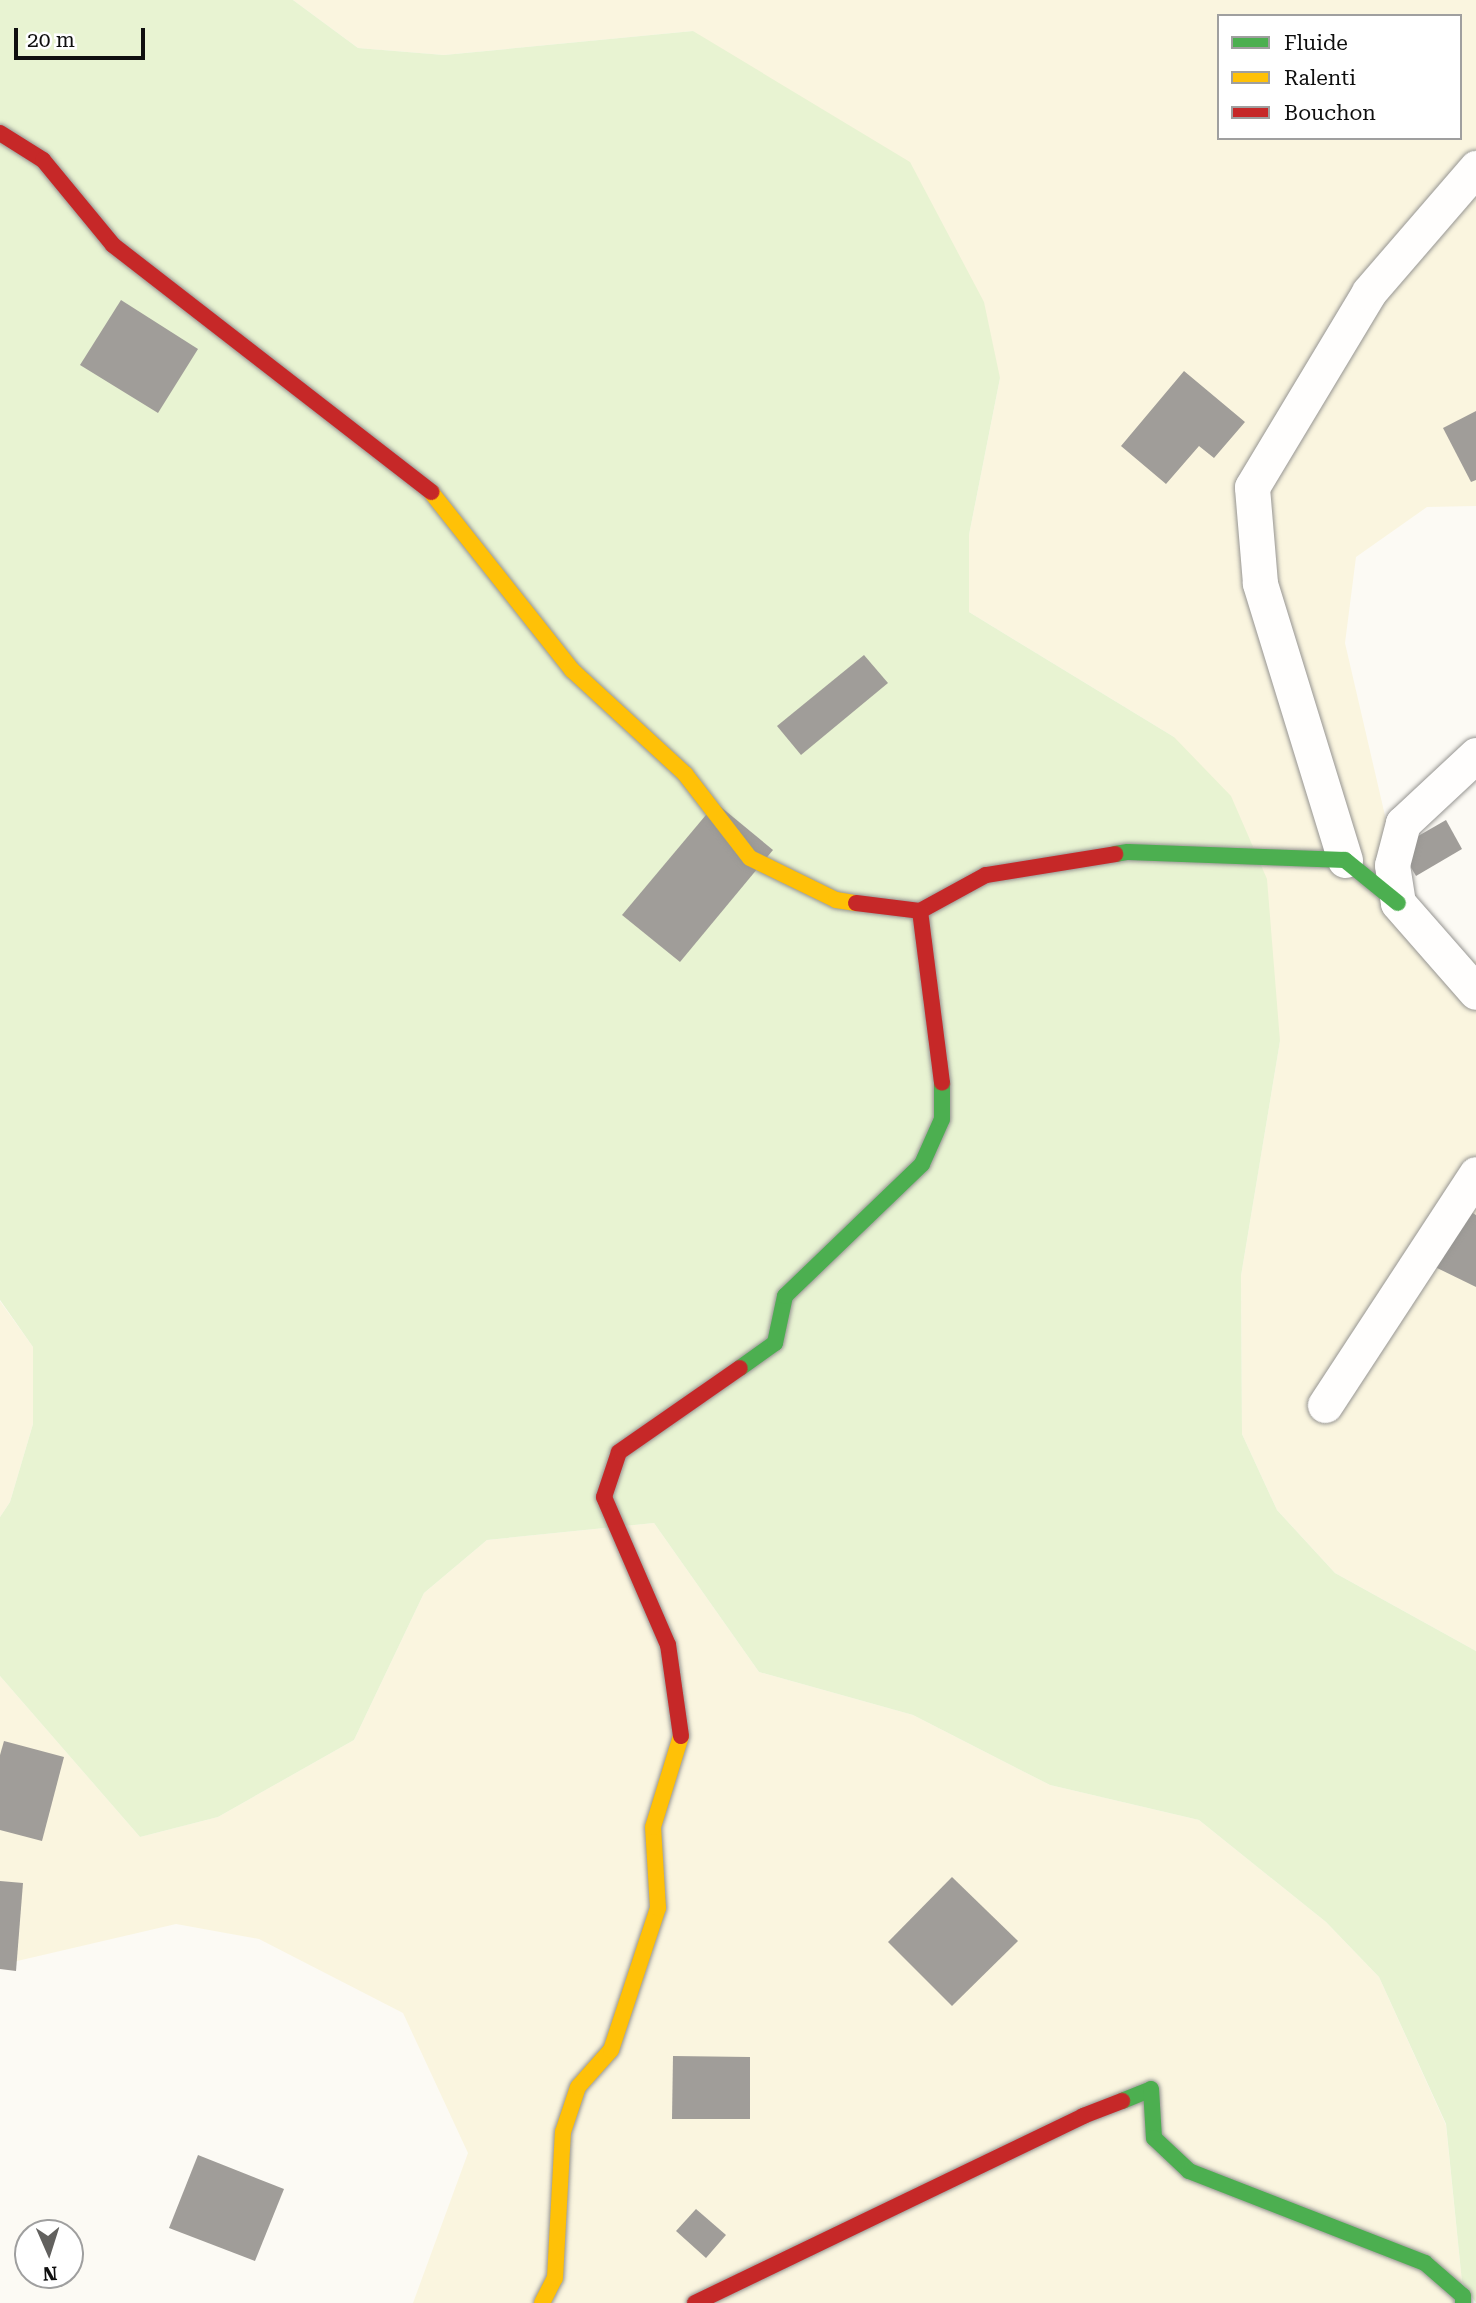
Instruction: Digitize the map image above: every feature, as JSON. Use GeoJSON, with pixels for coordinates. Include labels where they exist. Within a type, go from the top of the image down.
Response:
{"type":"FeatureCollection","features":[{"type":"Feature","properties":{"kind":"street"},"geometry":{"type":"LineString","coordinates":[[0,133],[43,160],[113,245],[425,484],[572,670],[685,774],[750,858],[836,900],[920,911],[986,875],[1128,852],[1345,860]]}},
{"type":"Feature","properties":{"kind":"street"},"geometry":{"type":"LineString","coordinates":[[1476,168],[1369,292],[1252,487],[1259,583],[1345,860],[1398,902],[1476,992]]}},
{"type":"Feature","properties":{"kind":"street"},"geometry":{"type":"LineString","coordinates":[[1398,902],[1392,865],[1403,823],[1476,755]]}},
{"type":"Feature","properties":{"kind":"street"},"geometry":{"type":"LineString","coordinates":[[542,2303],[555,2278],[563,2132],[578,2087],[611,2050],[658,1908],[653,1827],[681,1739],[668,1645],[604,1497],[619,1452],[775,1343],[785,1296],[922,1164],[943,1119],[942,1068],[920,911]]}},
{"type":"Feature","properties":{"kind":"street"},"geometry":{"type":"LineString","coordinates":[[1325,1405],[1476,1174]]}},
{"type":"Feature","properties":{"kind":"street"},"geometry":{"type":"LineString","coordinates":[[695,2303],[1070,2122],[1151,2089],[1154,2138],[1189,2171],[1425,2263],[1463,2296],[1463,2303]]}},
{"type":"Feature","properties":{"kind":"shaded area"},"geometry":{"type":"Polygon","coordinates":[[[293,0],[1476,0],[1476,506],[1427,507],[1356,557],[1345,643],[1415,945],[1476,961],[1476,1651],[1335,1573],[1277,1510],[1242,1434],[1241,1276],[1280,1041],[1174,737],[969,612],[969,535],[1000,378],[693,31],[444,55],[358,48],[293,0]]]}},
{"type":"Feature","properties":{"kind":"shaded area"},"geometry":{"type":"Polygon","coordinates":[[[0,1301],[33,1347],[33,1424],[10,1502],[0,1517],[0,1301]]]}},
{"type":"Feature","properties":{"kind":"shaded area"},"geometry":{"type":"Polygon","coordinates":[[[654,1523],[759,1672],[913,1715],[1050,1785],[1199,1820],[1326,1922],[1379,1977],[1446,2125],[1462,2282],[1456,2303],[413,2303],[468,2153],[403,2013],[259,1939],[176,1924],[0,1965],[0,1676],[140,1837],[218,1817],[354,1740],[424,1593],[487,1540],[654,1523]]]}},
{"type":"Feature","properties":{"kind":"green space"},"geometry":{"type":"Polygon","coordinates":[[[0,0],[293,0],[358,48],[444,55],[693,31],[910,162],[984,302],[1000,378],[969,535],[969,612],[1174,737],[1231,796],[1267,879],[1280,1041],[1241,1276],[1242,1434],[1277,1510],[1335,1573],[1476,1651],[1476,2303],[1462,2282],[1446,2124],[1379,1977],[1326,1922],[1199,1820],[1050,1785],[913,1715],[759,1672],[654,1523],[487,1540],[424,1593],[354,1740],[218,1817],[140,1837],[0,1676],[0,1517],[10,1502],[33,1424],[33,1347],[0,1300],[0,0]]]}},
{"type":"Feature","properties":{"kind":"building"},"geometry":{"type":"Polygon","coordinates":[[[121,300],[198,349],[158,413],[80,365],[121,300]]]}},
{"type":"Feature","properties":{"kind":"building"},"geometry":{"type":"Polygon","coordinates":[[[1184,371],[1245,422],[1214,458],[1199,446],[1166,484],[1121,446],[1184,371]]]}},
{"type":"Feature","properties":{"kind":"building"},"geometry":{"type":"Polygon","coordinates":[[[1476,411],[1476,480],[1471,482],[1443,428],[1476,411]]]}},
{"type":"Feature","properties":{"kind":"building"},"geometry":{"type":"Polygon","coordinates":[[[864,655],[888,683],[801,755],[777,726],[864,655]]]}},
{"type":"Feature","properties":{"kind":"building"},"geometry":{"type":"Polygon","coordinates":[[[716,803],[773,850],[680,962],[622,915],[716,803]]]}},
{"type":"Feature","properties":{"kind":"building"},"geometry":{"type":"Polygon","coordinates":[[[1446,820],[1462,849],[1416,876],[1399,847],[1446,820]]]}},
{"type":"Feature","properties":{"kind":"building"},"geometry":{"type":"Polygon","coordinates":[[[1464,1208],[1476,1215],[1476,1287],[1433,1266],[1464,1208]]]}},
{"type":"Feature","properties":{"kind":"building"},"geometry":{"type":"Polygon","coordinates":[[[4,1741],[64,1757],[42,1841],[0,1830],[0,1755],[4,1741]]]}},
{"type":"Feature","properties":{"kind":"building"},"geometry":{"type":"Polygon","coordinates":[[[952,1877],[1018,1941],[952,2006],[888,1942],[952,1877]]]}},
{"type":"Feature","properties":{"kind":"building"},"geometry":{"type":"Polygon","coordinates":[[[0,1881],[23,1883],[16,1971],[0,1969],[0,1881]]]}},
{"type":"Feature","properties":{"kind":"building"},"geometry":{"type":"Polygon","coordinates":[[[673,2056],[750,2057],[750,2119],[672,2119],[673,2056]]]}},
{"type":"Feature","properties":{"kind":"building"},"geometry":{"type":"Polygon","coordinates":[[[198,2155],[284,2189],[255,2261],[169,2228],[198,2155]]]}},
{"type":"Feature","properties":{"kind":"building"},"geometry":{"type":"Polygon","coordinates":[[[696,2209],[726,2235],[706,2258],[676,2231],[696,2209]]]}},
{"type":"Feature","properties":{"kind":"traffic: fast"},"geometry":{"type":"LineString","coordinates":[[1115,854],[1128,852],[1345,860],[1398,903]]}},
{"type":"Feature","properties":{"kind":"traffic: fast"},"geometry":{"type":"LineString","coordinates":[[740,1368],[775,1343],[785,1296],[922,1164],[942,1119],[942,1083]]}},
{"type":"Feature","properties":{"kind":"traffic: fast"},"geometry":{"type":"LineString","coordinates":[[1122,2101],[1151,2089],[1154,2138],[1189,2171],[1425,2263],[1463,2296],[1463,2303]]}},
{"type":"Feature","properties":{"kind":"traffic: slow"},"geometry":{"type":"LineString","coordinates":[[431,492],[572,670],[685,774],[750,858],[836,900],[856,903]]}},
{"type":"Feature","properties":{"kind":"traffic: slow"},"geometry":{"type":"LineString","coordinates":[[542,2303],[555,2278],[563,2132],[578,2087],[611,2050],[658,1908],[653,1827],[681,1736]]}},
{"type":"Feature","properties":{"kind":"traffic: jam"},"geometry":{"type":"LineString","coordinates":[[0,133],[43,160],[113,245],[431,492]]}},
{"type":"Feature","properties":{"kind":"traffic: jam"},"geometry":{"type":"LineString","coordinates":[[856,903],[920,911],[986,875],[1115,854]]}},
{"type":"Feature","properties":{"kind":"traffic: jam"},"geometry":{"type":"LineString","coordinates":[[920,911],[942,1083]]}},
{"type":"Feature","properties":{"kind":"traffic: jam"},"geometry":{"type":"LineString","coordinates":[[681,1736],[668,1645],[604,1497],[619,1452],[740,1368]]}},
{"type":"Feature","properties":{"kind":"traffic: jam"},"geometry":{"type":"LineString","coordinates":[[695,2303],[1083,2116],[1122,2101]]}}]}
